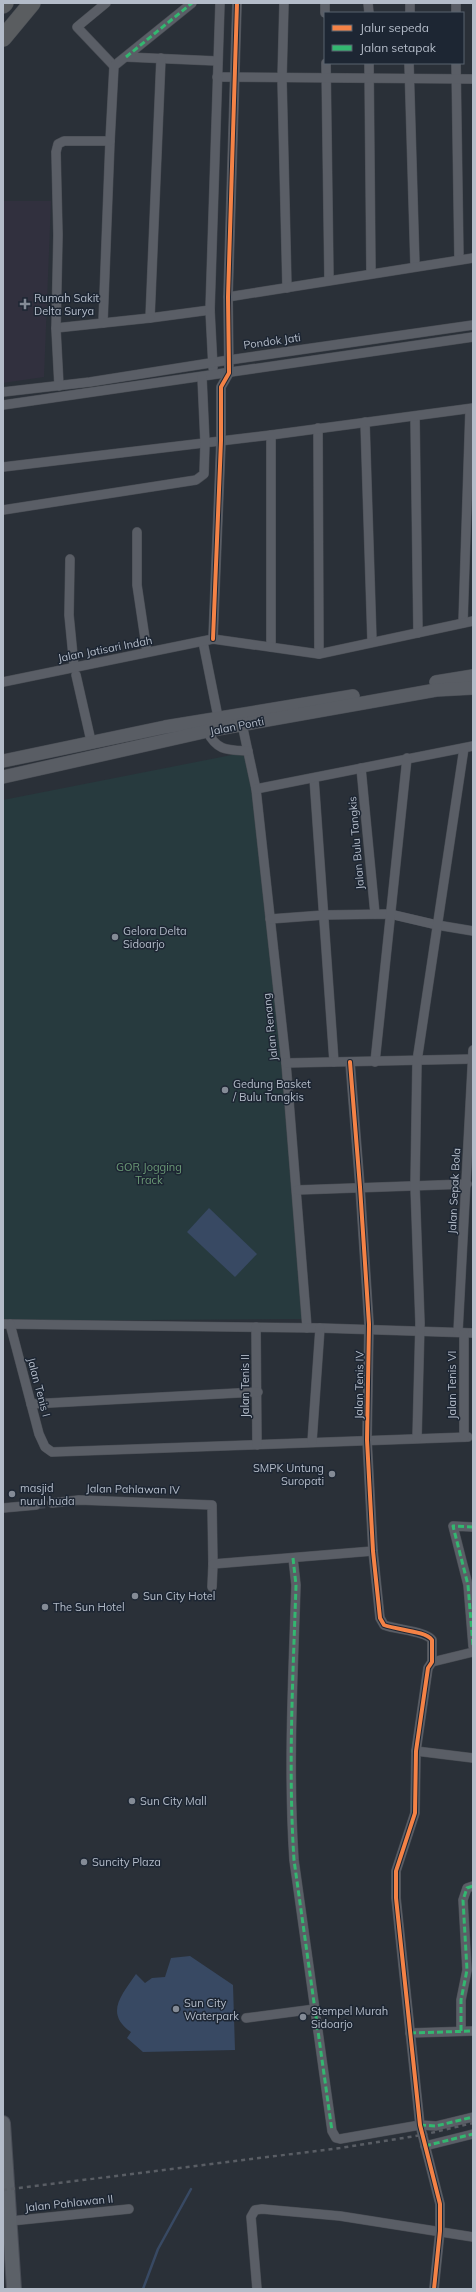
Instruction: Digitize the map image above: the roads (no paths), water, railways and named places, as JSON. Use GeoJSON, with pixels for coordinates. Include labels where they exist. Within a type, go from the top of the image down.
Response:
{"type":"FeatureCollection","features":[{"type":"Feature","properties":{"kind":"highway"},"geometry":{"type":"LineString","coordinates":[[3,38],[32,3]]}},
{"type":"Feature","properties":{"kind":"main road","name":"Jalan Ponti"},"geometry":{"type":"LineString","coordinates":[[3,777],[166,733],[218,717],[473,676]]}},
{"type":"Feature","properties":{"kind":"main road","name":"Jalan Ponti"},"geometry":{"type":"LineString","coordinates":[[3,761],[91,741],[166,733],[207,731],[436,690],[473,688]]}},
{"type":"Feature","properties":{"kind":"main road"},"geometry":{"type":"LineString","coordinates":[[3,2123],[11,2222],[14,2289]]}},
{"type":"Feature","properties":{"kind":"street"},"geometry":{"type":"LineString","coordinates":[[103,323],[114,66],[77,27],[106,3]]}},
{"type":"Feature","properties":{"kind":"street"},"geometry":{"type":"LineString","coordinates":[[114,66],[192,3]]}},
{"type":"Feature","properties":{"kind":"street"},"geometry":{"type":"LineString","coordinates":[[220,3],[210,310],[212,362],[214,375],[221,387]]}},
{"type":"Feature","properties":{"kind":"street"},"geometry":{"type":"LineString","coordinates":[[218,717],[208,641],[221,441],[221,387],[229,373],[228,297],[233,78],[237,3]]}},
{"type":"Feature","properties":{"kind":"street"},"geometry":{"type":"LineString","coordinates":[[284,3],[282,79],[287,288]]}},
{"type":"Feature","properties":{"kind":"street"},"geometry":{"type":"LineString","coordinates":[[126,57],[217,61]]}},
{"type":"Feature","properties":{"kind":"street"},"geometry":{"type":"LineString","coordinates":[[150,318],[161,58]]}},
{"type":"Feature","properties":{"kind":"street"},"geometry":{"type":"LineString","coordinates":[[326,64],[330,280]]}},
{"type":"Feature","properties":{"kind":"street"},"geometry":{"type":"LineString","coordinates":[[369,64],[371,273]]}},
{"type":"Feature","properties":{"kind":"street"},"geometry":{"type":"LineString","coordinates":[[409,64],[416,266]]}},
{"type":"Feature","properties":{"kind":"street"},"geometry":{"type":"LineString","coordinates":[[456,64],[459,260]]}},
{"type":"Feature","properties":{"kind":"street"},"geometry":{"type":"LineString","coordinates":[[217,77],[282,79],[473,79]]}},
{"type":"Feature","properties":{"kind":"street"},"geometry":{"type":"LineString","coordinates":[[59,386],[56,328],[58,235],[56,152],[58,144],[64,141],[110,141]]}},
{"type":"Feature","properties":{"kind":"street"},"geometry":{"type":"LineString","coordinates":[[228,297],[371,273],[473,258]]}},
{"type":"Feature","properties":{"kind":"street"},"geometry":{"type":"LineString","coordinates":[[56,328],[210,310]]}},
{"type":"Feature","properties":{"kind":"street","name":"Pondok Jati"},"geometry":{"type":"LineString","coordinates":[[3,392],[59,386],[212,362],[473,325]]}},
{"type":"Feature","properties":{"kind":"street"},"geometry":{"type":"LineString","coordinates":[[3,405],[473,337]]}},
{"type":"Feature","properties":{"kind":"street"},"geometry":{"type":"LineString","coordinates":[[3,510],[196,480],[204,474],[205,442],[202,377]]}},
{"type":"Feature","properties":{"kind":"street"},"geometry":{"type":"LineString","coordinates":[[3,467],[415,417],[471,408],[463,623]]}},
{"type":"Feature","properties":{"kind":"street"},"geometry":{"type":"LineString","coordinates":[[415,417],[418,633]]}},
{"type":"Feature","properties":{"kind":"street"},"geometry":{"type":"LineString","coordinates":[[365,422],[372,641]]}},
{"type":"Feature","properties":{"kind":"street"},"geometry":{"type":"LineString","coordinates":[[318,428],[319,654],[372,641],[418,633],[473,620]]}},
{"type":"Feature","properties":{"kind":"street"},"geometry":{"type":"LineString","coordinates":[[271,435],[271,647]]}},
{"type":"Feature","properties":{"kind":"street"},"geometry":{"type":"LineString","coordinates":[[138,532],[137,585],[147,652]]}},
{"type":"Feature","properties":{"kind":"street"},"geometry":{"type":"LineString","coordinates":[[70,559],[69,615],[75,671],[91,741]]}},
{"type":"Feature","properties":{"kind":"street","name":"Jalan Jatisari Indah"},"geometry":{"type":"LineString","coordinates":[[3,682],[75,671],[147,652],[208,641],[271,647],[319,654]]}},
{"type":"Feature","properties":{"kind":"street","name":"Jalan Renang"},"geometry":{"type":"LineString","coordinates":[[242,724],[256,789],[286,1063],[307,1328]]}},
{"type":"Feature","properties":{"kind":"street"},"geometry":{"type":"LineString","coordinates":[[207,731],[212,741],[219,747],[230,750],[248,751]]}},
{"type":"Feature","properties":{"kind":"street"},"geometry":{"type":"LineString","coordinates":[[256,789],[468,747],[437,925],[417,1061],[415,1186],[420,1330],[417,1438],[257,1445]]}},
{"type":"Feature","properties":{"kind":"street"},"geometry":{"type":"LineString","coordinates":[[375,1062],[407,758]]}},
{"type":"Feature","properties":{"kind":"street","name":"Jalan Bulu Tangkis"},"geometry":{"type":"LineString","coordinates":[[361,768],[375,914]]}},
{"type":"Feature","properties":{"kind":"street"},"geometry":{"type":"LineString","coordinates":[[314,778],[334,1062]]}},
{"type":"Feature","properties":{"kind":"street"},"geometry":{"type":"LineString","coordinates":[[270,919],[324,915],[390,914],[437,925],[473,931]]}},
{"type":"Feature","properties":{"kind":"street"},"geometry":{"type":"LineString","coordinates":[[286,1063],[417,1061],[472,1055]]}},
{"type":"Feature","properties":{"kind":"street","name":"Jalan Sepak Bola"},"geometry":{"type":"LineString","coordinates":[[465,1333],[472,1055]]}},
{"type":"Feature","properties":{"kind":"street","name":"Jalan Tenis IV"},"geometry":{"type":"LineString","coordinates":[[350,1062],[369,1329],[367,1440],[373,1551],[382,1621],[384,1625],[399,1630],[426,1634],[430,1636],[432,1640],[432,1662]]}},
{"type":"Feature","properties":{"kind":"street"},"geometry":{"type":"LineString","coordinates":[[297,1190],[415,1186],[469,1188]]}},
{"type":"Feature","properties":{"kind":"street"},"geometry":{"type":"LineString","coordinates":[[6,1324],[320,1328],[420,1330],[465,1333]]}},
{"type":"Feature","properties":{"kind":"street","name":"Jalan Tenis I"},"geometry":{"type":"LineString","coordinates":[[6,1324],[39,1434],[45,1447],[52,1452],[257,1445]]}},
{"type":"Feature","properties":{"kind":"street","name":"Jalan Tenis II"},"geometry":{"type":"LineString","coordinates":[[256,1327],[258,1392],[257,1445]]}},
{"type":"Feature","properties":{"kind":"street"},"geometry":{"type":"LineString","coordinates":[[312,1442],[320,1328]]}},
{"type":"Feature","properties":{"kind":"street","name":"Jalan Tenis VI"},"geometry":{"type":"LineString","coordinates":[[417,1438],[466,1437],[465,1333]]}},
{"type":"Feature","properties":{"kind":"street"},"geometry":{"type":"LineString","coordinates":[[31,1404],[258,1392]]}},
{"type":"Feature","properties":{"kind":"street","name":"Jalan Pahlawan IV"},"geometry":{"type":"LineString","coordinates":[[52,1503],[79,1500],[212,1505],[213,1564]]}},
{"type":"Feature","properties":{"kind":"street"},"geometry":{"type":"LineString","coordinates":[[3,1508],[36,1505]]}},
{"type":"Feature","properties":{"kind":"street"},"geometry":{"type":"LineString","coordinates":[[473,1527],[453,1526],[468,1585],[473,1646]]}},
{"type":"Feature","properties":{"kind":"street"},"geometry":{"type":"LineString","coordinates":[[212,1587],[213,1564],[373,1551]]}},
{"type":"Feature","properties":{"kind":"street"},"geometry":{"type":"LineString","coordinates":[[292,1558],[296,1585],[290,1755],[294,1860],[332,2131],[336,2138],[340,2139],[420,2125],[432,2127],[473,2117]]}},
{"type":"Feature","properties":{"kind":"street"},"geometry":{"type":"LineString","coordinates":[[434,2289],[440,2231],[440,2204],[420,2125],[396,1898],[396,1871],[415,1813],[416,1751],[428,1668],[432,1662],[473,1652]]}},
{"type":"Feature","properties":{"kind":"street"},"geometry":{"type":"LineString","coordinates":[[416,1751],[473,1758]]}},
{"type":"Feature","properties":{"kind":"street"},"geometry":{"type":"LineString","coordinates":[[461,2031],[461,2000],[468,1959],[464,1892],[473,1886]]}},
{"type":"Feature","properties":{"kind":"street"},"geometry":{"type":"LineString","coordinates":[[246,2018],[315,2009]]}},
{"type":"Feature","properties":{"kind":"street"},"geometry":{"type":"LineString","coordinates":[[410,2033],[473,2031]]}},
{"type":"Feature","properties":{"kind":"street"},"geometry":{"type":"LineString","coordinates":[[425,2146],[473,2134]]}},
{"type":"Feature","properties":{"kind":"street","name":"Jalan Pahlawan II"},"geometry":{"type":"LineString","coordinates":[[11,2222],[129,2209]]}},
{"type":"Feature","properties":{"kind":"street"},"geometry":{"type":"LineString","coordinates":[[257,2289],[251,2217],[255,2210],[262,2209],[340,2216],[473,2236]]}},
{"type":"Feature","properties":{"kind":"water"},"geometry":{"type":"Polygon","coordinates":[[[209,1208],[257,1254],[235,1277],[187,1232],[209,1208]]]}},
{"type":"Feature","properties":{"kind":"water","name":"Sun City Waterpark"},"geometry":{"type":"Polygon","coordinates":[[[190,1956],[233,1985],[235,2050],[143,2052],[127,2038],[131,2032],[118,2018],[118,2004],[121,1997],[136,1974],[145,1983],[152,1978],[165,1977],[171,1958],[190,1956]]]}},
{"type":"Feature","properties":{"kind":"waterway"},"geometry":{"type":"LineString","coordinates":[[143,2289],[158,2249],[191,2189]]}},
{"type":"Feature","properties":{"kind":"tunnel"},"geometry":{"type":"LineString","coordinates":[[36,1505],[52,1503]]}},
{"type":"Feature","properties":{"kind":"railway"},"geometry":{"type":"LineString","coordinates":[[3,2190],[340,2148],[422,2135],[473,2123]]}},
{"type":"Feature","properties":{"kind":"place","name":"Rumah Sakit Delta Surya"},"geometry":{"type":"Point","coordinates":[25,304]}},
{"type":"Feature","properties":{"kind":"place","name":"Gelora Delta Sidoarjo"},"geometry":{"type":"Point","coordinates":[115,937]}},
{"type":"Feature","properties":{"kind":"place","name":"Gedung Basket / Bulu Tangkis"},"geometry":{"type":"Point","coordinates":[225,1090]}},
{"type":"Feature","properties":{"kind":"place","name":"SMPK Untung Suropati"},"geometry":{"type":"Point","coordinates":[332,1474]}},
{"type":"Feature","properties":{"kind":"place","name":"masjid nurul huda"},"geometry":{"type":"Point","coordinates":[12,1494]}},
{"type":"Feature","properties":{"kind":"place","name":"Sun City Hotel"},"geometry":{"type":"Point","coordinates":[135,1596]}},
{"type":"Feature","properties":{"kind":"place","name":"The Sun Hotel"},"geometry":{"type":"Point","coordinates":[45,1607]}},
{"type":"Feature","properties":{"kind":"place","name":"Sun City Mall"},"geometry":{"type":"Point","coordinates":[132,1801]}},
{"type":"Feature","properties":{"kind":"place","name":"Suncity Plaza"},"geometry":{"type":"Point","coordinates":[84,1862]}},
{"type":"Feature","properties":{"kind":"place","name":"Sun City Waterpark"},"geometry":{"type":"Point","coordinates":[176,2009]}},
{"type":"Feature","properties":{"kind":"place","name":"Stempel Murah Sidoarjo"},"geometry":{"type":"Point","coordinates":[303,2017]}},
{"type":"Feature","properties":{"kind":"park label","name":"GOR Jogging Track"},"geometry":{"type":"Point","coordinates":[149,1173]}}]}
